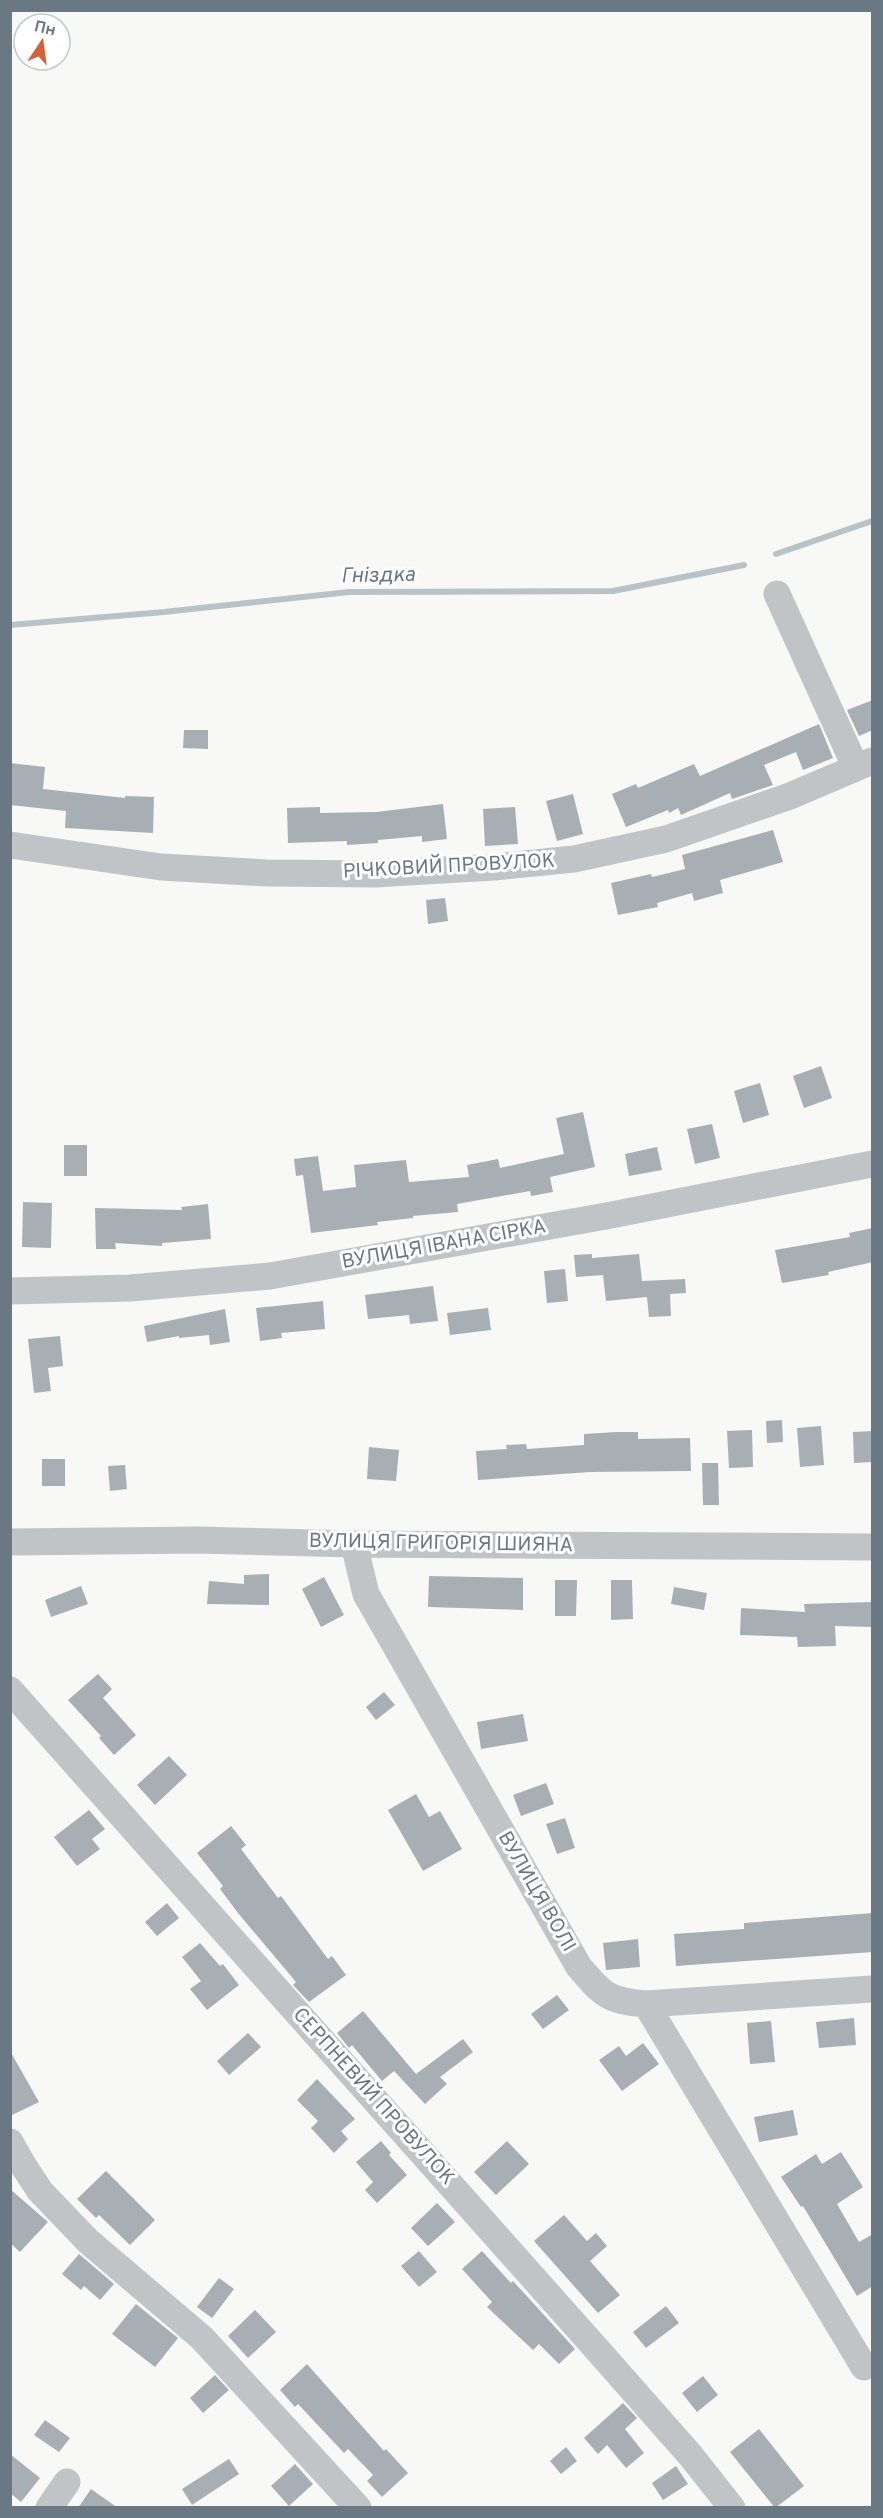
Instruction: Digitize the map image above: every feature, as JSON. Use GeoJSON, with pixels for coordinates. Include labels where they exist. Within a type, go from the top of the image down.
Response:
{"type":"FeatureCollection","features":[{"type":"Feature","properties":{"kind":"street"},"geometry":{"type":"LineString","coordinates":[[777,594],[864,764]]}},
{"type":"Feature","properties":{"kind":"street","name":"РІЧКОВИЙ ПРОВУЛОК"},"geometry":{"type":"LineString","coordinates":[[10,845],[161,867],[267,873],[375,874],[494,867],[574,859],[666,839],[790,796],[864,764]]}},
{"type":"Feature","properties":{"kind":"street","name":"ВУЛИЦЯ ІВАНА СІРКА"},"geometry":{"type":"LineString","coordinates":[[10,1292],[130,1288],[270,1276],[733,1193],[873,1164]]}},
{"type":"Feature","properties":{"kind":"street","name":"ВУЛИЦЯ ГРИГОРІЯ ШИЯНА"},"geometry":{"type":"LineString","coordinates":[[10,1542],[197,1540],[354,1544],[873,1547]]}},
{"type":"Feature","properties":{"kind":"street","name":"ВУЛИЦЯ ВОЛІ"},"geometry":{"type":"LineString","coordinates":[[354,1544],[366,1594],[579,1967],[601,1993],[621,2002],[646,2004],[873,1989]]}},
{"type":"Feature","properties":{"kind":"street","name":"СЕРПНЕВИЙ ПРОВУЛОК"},"geometry":{"type":"LineString","coordinates":[[10,1690],[594,2346],[691,2456],[732,2508]]}},
{"type":"Feature","properties":{"kind":"street"},"geometry":{"type":"LineString","coordinates":[[646,2004],[864,2367]]}},
{"type":"Feature","properties":{"kind":"street"},"geometry":{"type":"LineString","coordinates":[[10,2142],[40,2191],[88,2241],[202,2338],[358,2508]]}},
{"type":"Feature","properties":{"kind":"street"},"geometry":{"type":"LineString","coordinates":[[49,2508],[68,2482]]}},
{"type":"Feature","properties":{"kind":"building"},"geometry":{"type":"Polygon","coordinates":[[[873,700],[873,730],[859,736],[847,710],[873,700]]]}},
{"type":"Feature","properties":{"kind":"building"},"geometry":{"type":"Polygon","coordinates":[[[819,724],[833,758],[803,770],[796,752],[764,765],[773,785],[732,799],[730,793],[681,815],[678,808],[669,813],[668,810],[626,827],[612,794],[636,784],[638,788],[694,764],[700,776],[819,724]]]}},
{"type":"Feature","properties":{"kind":"building"},"geometry":{"type":"Polygon","coordinates":[[[184,730],[208,730],[208,749],[183,748],[184,730]]]}},
{"type":"Feature","properties":{"kind":"building"},"geometry":{"type":"Polygon","coordinates":[[[10,763],[45,767],[43,789],[125,798],[125,796],[154,797],[153,833],[65,828],[66,811],[10,805],[10,763]]]}},
{"type":"Feature","properties":{"kind":"building"},"geometry":{"type":"Polygon","coordinates":[[[573,794],[583,834],[557,841],[546,801],[573,794]]]}},
{"type":"Feature","properties":{"kind":"building"},"geometry":{"type":"Polygon","coordinates":[[[443,804],[447,839],[422,842],[422,836],[347,845],[347,841],[288,843],[287,808],[320,807],[320,813],[376,812],[443,804]]]}},
{"type":"Feature","properties":{"kind":"building"},"geometry":{"type":"Polygon","coordinates":[[[515,807],[518,844],[485,846],[483,809],[515,807]]]}},
{"type":"Feature","properties":{"kind":"building"},"geometry":{"type":"Polygon","coordinates":[[[773,830],[783,862],[720,880],[723,893],[694,901],[692,893],[657,903],[658,907],[618,915],[611,883],[685,869],[682,855],[773,830]]]}},
{"type":"Feature","properties":{"kind":"building"},"geometry":{"type":"Polygon","coordinates":[[[445,898],[448,921],[428,924],[426,900],[445,898]]]}},
{"type":"Feature","properties":{"kind":"building"},"geometry":{"type":"Polygon","coordinates":[[[821,1066],[832,1098],[804,1108],[793,1076],[821,1066]]]}},
{"type":"Feature","properties":{"kind":"building"},"geometry":{"type":"Polygon","coordinates":[[[760,1083],[769,1115],[743,1123],[734,1091],[760,1083]]]}},
{"type":"Feature","properties":{"kind":"building"},"geometry":{"type":"Polygon","coordinates":[[[583,1112],[595,1167],[550,1177],[553,1192],[531,1196],[530,1191],[457,1204],[458,1212],[413,1216],[413,1218],[377,1222],[378,1225],[311,1233],[303,1175],[296,1176],[294,1159],[318,1156],[323,1191],[356,1187],[354,1165],[406,1160],[409,1182],[469,1177],[467,1165],[498,1159],[500,1168],[564,1154],[556,1118],[583,1112]]]}},
{"type":"Feature","properties":{"kind":"building"},"geometry":{"type":"Polygon","coordinates":[[[712,1124],[720,1158],[695,1164],[687,1129],[712,1124]]]}},
{"type":"Feature","properties":{"kind":"building"},"geometry":{"type":"Polygon","coordinates":[[[64,1145],[87,1145],[87,1176],[64,1176],[64,1145]]]}},
{"type":"Feature","properties":{"kind":"building"},"geometry":{"type":"Polygon","coordinates":[[[657,1147],[662,1170],[629,1176],[625,1154],[657,1147]]]}},
{"type":"Feature","properties":{"kind":"building"},"geometry":{"type":"Polygon","coordinates":[[[23,1202],[52,1203],[51,1248],[22,1247],[23,1202]]]}},
{"type":"Feature","properties":{"kind":"building"},"geometry":{"type":"Polygon","coordinates":[[[208,1204],[211,1239],[162,1243],[162,1246],[115,1243],[116,1249],[96,1249],[95,1208],[182,1210],[181,1207],[208,1204]]]}},
{"type":"Feature","properties":{"kind":"building"},"geometry":{"type":"Polygon","coordinates":[[[873,1228],[873,1262],[828,1272],[829,1275],[782,1283],[775,1250],[850,1237],[849,1233],[873,1228]]]}},
{"type":"Feature","properties":{"kind":"building"},"geometry":{"type":"Polygon","coordinates":[[[592,1254],[592,1258],[639,1254],[642,1281],[685,1279],[686,1293],[670,1294],[671,1316],[649,1317],[647,1297],[606,1301],[603,1275],[576,1277],[574,1255],[592,1254]]]}},
{"type":"Feature","properties":{"kind":"building"},"geometry":{"type":"Polygon","coordinates":[[[565,1269],[568,1301],[547,1303],[544,1271],[565,1269]]]}},
{"type":"Feature","properties":{"kind":"building"},"geometry":{"type":"Polygon","coordinates":[[[433,1286],[438,1321],[410,1324],[409,1315],[368,1319],[365,1295],[433,1286]]]}},
{"type":"Feature","properties":{"kind":"building"},"geometry":{"type":"Polygon","coordinates":[[[323,1301],[325,1329],[281,1333],[282,1338],[260,1341],[256,1308],[323,1301]]]}},
{"type":"Feature","properties":{"kind":"building"},"geometry":{"type":"Polygon","coordinates":[[[488,1308],[491,1330],[450,1335],[447,1313],[488,1308]]]}},
{"type":"Feature","properties":{"kind":"building"},"geometry":{"type":"Polygon","coordinates":[[[225,1309],[230,1342],[210,1345],[209,1335],[179,1338],[179,1336],[147,1342],[144,1326],[225,1309]]]}},
{"type":"Feature","properties":{"kind":"building"},"geometry":{"type":"Polygon","coordinates":[[[60,1336],[63,1366],[48,1368],[51,1391],[34,1393],[28,1339],[60,1336]]]}},
{"type":"Feature","properties":{"kind":"building"},"geometry":{"type":"Polygon","coordinates":[[[782,1420],[783,1442],[767,1443],[766,1421],[782,1420]]]}},
{"type":"Feature","properties":{"kind":"building"},"geometry":{"type":"Polygon","coordinates":[[[821,1426],[824,1465],[800,1467],[797,1428],[821,1426]]]}},
{"type":"Feature","properties":{"kind":"building"},"geometry":{"type":"Polygon","coordinates":[[[752,1430],[753,1467],[729,1468],[727,1431],[752,1430]]]}},
{"type":"Feature","properties":{"kind":"building"},"geometry":{"type":"Polygon","coordinates":[[[873,1431],[873,1462],[854,1463],[853,1432],[873,1431]]]}},
{"type":"Feature","properties":{"kind":"building"},"geometry":{"type":"Polygon","coordinates":[[[638,1432],[638,1439],[690,1438],[691,1471],[590,1472],[478,1480],[476,1451],[507,1449],[506,1445],[526,1444],[527,1449],[584,1445],[584,1434],[638,1432]]]}},
{"type":"Feature","properties":{"kind":"building"},"geometry":{"type":"Polygon","coordinates":[[[369,1447],[399,1450],[396,1481],[367,1479],[369,1447]]]}},
{"type":"Feature","properties":{"kind":"building"},"geometry":{"type":"Polygon","coordinates":[[[42,1459],[65,1459],[65,1486],[42,1486],[42,1459]]]}},
{"type":"Feature","properties":{"kind":"building"},"geometry":{"type":"Polygon","coordinates":[[[702,1463],[718,1463],[719,1505],[703,1505],[702,1463]]]}},
{"type":"Feature","properties":{"kind":"building"},"geometry":{"type":"Polygon","coordinates":[[[125,1465],[127,1489],[110,1491],[108,1466],[125,1465]]]}},
{"type":"Feature","properties":{"kind":"building"},"geometry":{"type":"Polygon","coordinates":[[[269,1574],[269,1605],[207,1604],[209,1581],[244,1584],[244,1575],[269,1574]]]}},
{"type":"Feature","properties":{"kind":"building"},"geometry":{"type":"Polygon","coordinates":[[[429,1576],[523,1578],[523,1610],[428,1607],[429,1576]]]}},
{"type":"Feature","properties":{"kind":"building"},"geometry":{"type":"Polygon","coordinates":[[[324,1577],[344,1615],[321,1627],[302,1589],[324,1577]]]}},
{"type":"Feature","properties":{"kind":"building"},"geometry":{"type":"Polygon","coordinates":[[[555,1580],[577,1580],[576,1616],[555,1616],[555,1580]]]}},
{"type":"Feature","properties":{"kind":"building"},"geometry":{"type":"Polygon","coordinates":[[[611,1580],[632,1580],[633,1619],[611,1620],[611,1580]]]}},
{"type":"Feature","properties":{"kind":"building"},"geometry":{"type":"Polygon","coordinates":[[[81,1586],[88,1604],[51,1617],[45,1600],[81,1586]]]}},
{"type":"Feature","properties":{"kind":"building"},"geometry":{"type":"Polygon","coordinates":[[[674,1587],[707,1593],[704,1610],[671,1604],[674,1587]]]}},
{"type":"Feature","properties":{"kind":"building"},"geometry":{"type":"Polygon","coordinates":[[[873,1602],[873,1627],[835,1626],[836,1646],[798,1647],[797,1637],[740,1635],[741,1608],[805,1612],[804,1604],[873,1602]]]}},
{"type":"Feature","properties":{"kind":"building"},"geometry":{"type":"Polygon","coordinates":[[[98,1674],[112,1689],[103,1698],[136,1735],[114,1755],[99,1738],[101,1736],[68,1700],[98,1674]]]}},
{"type":"Feature","properties":{"kind":"building"},"geometry":{"type":"Polygon","coordinates":[[[384,1692],[395,1705],[376,1720],[366,1707],[384,1692]]]}},
{"type":"Feature","properties":{"kind":"building"},"geometry":{"type":"Polygon","coordinates":[[[523,1714],[528,1741],[481,1749],[477,1722],[523,1714]]]}},
{"type":"Feature","properties":{"kind":"building"},"geometry":{"type":"Polygon","coordinates":[[[169,1756],[187,1775],[155,1805],[137,1785],[169,1756]]]}},
{"type":"Feature","properties":{"kind":"building"},"geometry":{"type":"Polygon","coordinates":[[[546,1783],[554,1804],[521,1816],[513,1795],[546,1783]]]}},
{"type":"Feature","properties":{"kind":"building"},"geometry":{"type":"Polygon","coordinates":[[[416,1794],[429,1817],[440,1811],[462,1849],[423,1871],[388,1810],[416,1794]]]}},
{"type":"Feature","properties":{"kind":"building"},"geometry":{"type":"Polygon","coordinates":[[[89,1810],[105,1829],[92,1839],[100,1849],[77,1866],[54,1837],[89,1810]]]}},
{"type":"Feature","properties":{"kind":"building"},"geometry":{"type":"Polygon","coordinates":[[[565,1818],[575,1848],[557,1854],[546,1824],[565,1818]]]}},
{"type":"Feature","properties":{"kind":"building"},"geometry":{"type":"Polygon","coordinates":[[[231,1826],[246,1845],[241,1849],[278,1898],[281,1896],[328,1959],[332,1956],[346,1975],[309,2002],[293,1985],[296,1982],[238,1913],[220,1889],[223,1886],[197,1853],[231,1826]]]}},
{"type":"Feature","properties":{"kind":"building"},"geometry":{"type":"Polygon","coordinates":[[[167,1903],[179,1918],[157,1936],[145,1922],[167,1903]]]}},
{"type":"Feature","properties":{"kind":"building"},"geometry":{"type":"Polygon","coordinates":[[[873,1913],[873,1952],[676,1966],[674,1934],[744,1929],[744,1923],[873,1913]]]}},
{"type":"Feature","properties":{"kind":"building"},"geometry":{"type":"Polygon","coordinates":[[[638,1939],[640,1967],[606,1970],[603,1943],[638,1939]]]}},
{"type":"Feature","properties":{"kind":"building"},"geometry":{"type":"Polygon","coordinates":[[[200,1943],[220,1966],[223,1964],[239,1985],[207,2010],[190,1989],[201,1981],[182,1957],[200,1943]]]}},
{"type":"Feature","properties":{"kind":"building"},"geometry":{"type":"Polygon","coordinates":[[[557,1995],[569,2010],[543,2029],[531,2014],[557,1995]]]}},
{"type":"Feature","properties":{"kind":"building"},"geometry":{"type":"Polygon","coordinates":[[[363,2011],[416,2074],[463,2039],[473,2052],[440,2077],[447,2084],[425,2104],[394,2071],[382,2081],[352,2045],[349,2048],[337,2033],[363,2011]]]}},
{"type":"Feature","properties":{"kind":"building"},"geometry":{"type":"Polygon","coordinates":[[[854,2018],[856,2045],[819,2048],[816,2022],[854,2018]]]}},
{"type":"Feature","properties":{"kind":"building"},"geometry":{"type":"Polygon","coordinates":[[[771,2021],[775,2062],[750,2064],[747,2023],[771,2021]]]}},
{"type":"Feature","properties":{"kind":"building"},"geometry":{"type":"Polygon","coordinates":[[[248,2033],[261,2047],[229,2075],[217,2061],[248,2033]]]}},
{"type":"Feature","properties":{"kind":"building"},"geometry":{"type":"Polygon","coordinates":[[[643,2043],[659,2064],[622,2091],[599,2060],[619,2046],[626,2056],[643,2043]]]}},
{"type":"Feature","properties":{"kind":"building"},"geometry":{"type":"Polygon","coordinates":[[[10,2051],[39,2102],[10,2116],[10,2051]]]}},
{"type":"Feature","properties":{"kind":"building"},"geometry":{"type":"Polygon","coordinates":[[[317,2079],[355,2119],[341,2131],[348,2139],[334,2153],[311,2128],[318,2121],[297,2100],[317,2079]]]}},
{"type":"Feature","properties":{"kind":"building"},"geometry":{"type":"Polygon","coordinates":[[[793,2110],[798,2135],[759,2142],[754,2117],[793,2110]]]}},
{"type":"Feature","properties":{"kind":"building"},"geometry":{"type":"Polygon","coordinates":[[[381,2141],[391,2153],[389,2155],[407,2175],[377,2203],[365,2190],[373,2182],[356,2162],[381,2141]]]}},
{"type":"Feature","properties":{"kind":"building"},"geometry":{"type":"Polygon","coordinates":[[[507,2141],[529,2164],[496,2195],[474,2172],[507,2141]]]}},
{"type":"Feature","properties":{"kind":"building"},"geometry":{"type":"Polygon","coordinates":[[[841,2152],[863,2187],[837,2204],[859,2242],[873,2234],[873,2286],[857,2296],[803,2206],[801,2207],[781,2177],[816,2154],[822,2164],[841,2152]]]}},
{"type":"Feature","properties":{"kind":"building"},"geometry":{"type":"Polygon","coordinates":[[[106,2171],[155,2220],[130,2245],[99,2215],[96,2218],[77,2199],[106,2171]]]}},
{"type":"Feature","properties":{"kind":"building"},"geometry":{"type":"Polygon","coordinates":[[[10,2189],[48,2222],[20,2252],[10,2243],[10,2189]]]}},
{"type":"Feature","properties":{"kind":"building"},"geometry":{"type":"Polygon","coordinates":[[[437,2203],[455,2222],[428,2246],[411,2228],[437,2203]]]}},
{"type":"Feature","properties":{"kind":"building"},"geometry":{"type":"Polygon","coordinates":[[[564,2215],[587,2241],[596,2233],[607,2246],[590,2261],[620,2295],[598,2313],[534,2241],[564,2215]]]}},
{"type":"Feature","properties":{"kind":"building"},"geometry":{"type":"Polygon","coordinates":[[[419,2251],[437,2272],[419,2287],[401,2266],[419,2251]]]}},
{"type":"Feature","properties":{"kind":"building"},"geometry":{"type":"Polygon","coordinates":[[[482,2251],[511,2283],[513,2281],[575,2349],[559,2364],[539,2344],[533,2350],[487,2307],[492,2302],[462,2269],[482,2251]]]}},
{"type":"Feature","properties":{"kind":"building"},"geometry":{"type":"Polygon","coordinates":[[[79,2254],[114,2284],[100,2300],[84,2286],[81,2290],[62,2274],[79,2254]]]}},
{"type":"Feature","properties":{"kind":"building"},"geometry":{"type":"Polygon","coordinates":[[[219,2278],[234,2289],[212,2318],[197,2307],[219,2278]]]}},
{"type":"Feature","properties":{"kind":"building"},"geometry":{"type":"Polygon","coordinates":[[[136,2304],[178,2338],[155,2367],[112,2334],[136,2304]]]}},
{"type":"Feature","properties":{"kind":"building"},"geometry":{"type":"Polygon","coordinates":[[[666,2306],[679,2323],[646,2348],[633,2332],[666,2306]]]}},
{"type":"Feature","properties":{"kind":"building"},"geometry":{"type":"Polygon","coordinates":[[[255,2310],[276,2332],[248,2358],[228,2336],[255,2310]]]}},
{"type":"Feature","properties":{"kind":"building"},"geometry":{"type":"Polygon","coordinates":[[[307,2364],[384,2451],[386,2449],[408,2473],[382,2497],[367,2481],[373,2475],[348,2449],[344,2453],[298,2404],[295,2407],[280,2390],[307,2364]]]}},
{"type":"Feature","properties":{"kind":"building"},"geometry":{"type":"Polygon","coordinates":[[[215,2375],[229,2390],[203,2413],[190,2398],[215,2375]]]}},
{"type":"Feature","properties":{"kind":"building"},"geometry":{"type":"Polygon","coordinates":[[[703,2376],[718,2395],[697,2412],[682,2393],[703,2376]]]}},
{"type":"Feature","properties":{"kind":"building"},"geometry":{"type":"Polygon","coordinates":[[[623,2403],[637,2418],[625,2429],[644,2453],[626,2468],[607,2445],[598,2454],[584,2438],[623,2403]]]}},
{"type":"Feature","properties":{"kind":"building"},"geometry":{"type":"Polygon","coordinates":[[[45,2420],[70,2438],[59,2452],[34,2435],[45,2420]]]}},
{"type":"Feature","properties":{"kind":"building"},"geometry":{"type":"Polygon","coordinates":[[[759,2429],[804,2486],[775,2508],[730,2452],[759,2429]]]}},
{"type":"Feature","properties":{"kind":"building"},"geometry":{"type":"Polygon","coordinates":[[[566,2447],[577,2461],[561,2474],[550,2461],[566,2447]]]}},
{"type":"Feature","properties":{"kind":"building"},"geometry":{"type":"Polygon","coordinates":[[[10,2454],[40,2478],[21,2502],[10,2493],[10,2454]]]}},
{"type":"Feature","properties":{"kind":"building"},"geometry":{"type":"Polygon","coordinates":[[[229,2459],[239,2474],[192,2505],[182,2489],[229,2459]]]}},
{"type":"Feature","properties":{"kind":"building"},"geometry":{"type":"Polygon","coordinates":[[[295,2464],[313,2484],[289,2506],[271,2486],[295,2464]]]}},
{"type":"Feature","properties":{"kind":"building"},"geometry":{"type":"Polygon","coordinates":[[[676,2466],[688,2484],[663,2500],[652,2483],[676,2466]]]}},
{"type":"Feature","properties":{"kind":"building"},"geometry":{"type":"Polygon","coordinates":[[[91,2489],[118,2508],[78,2508],[91,2489]]]}},
{"type":"Feature","properties":{"kind":"waterway","name":"Гніздка"},"geometry":{"type":"LineString","coordinates":[[776,554],[872,521]]}},
{"type":"Feature","properties":{"kind":"waterway","name":"Гніздка"},"geometry":{"type":"LineString","coordinates":[[10,625],[164,612],[349,592],[613,591],[744,565]]}}]}
